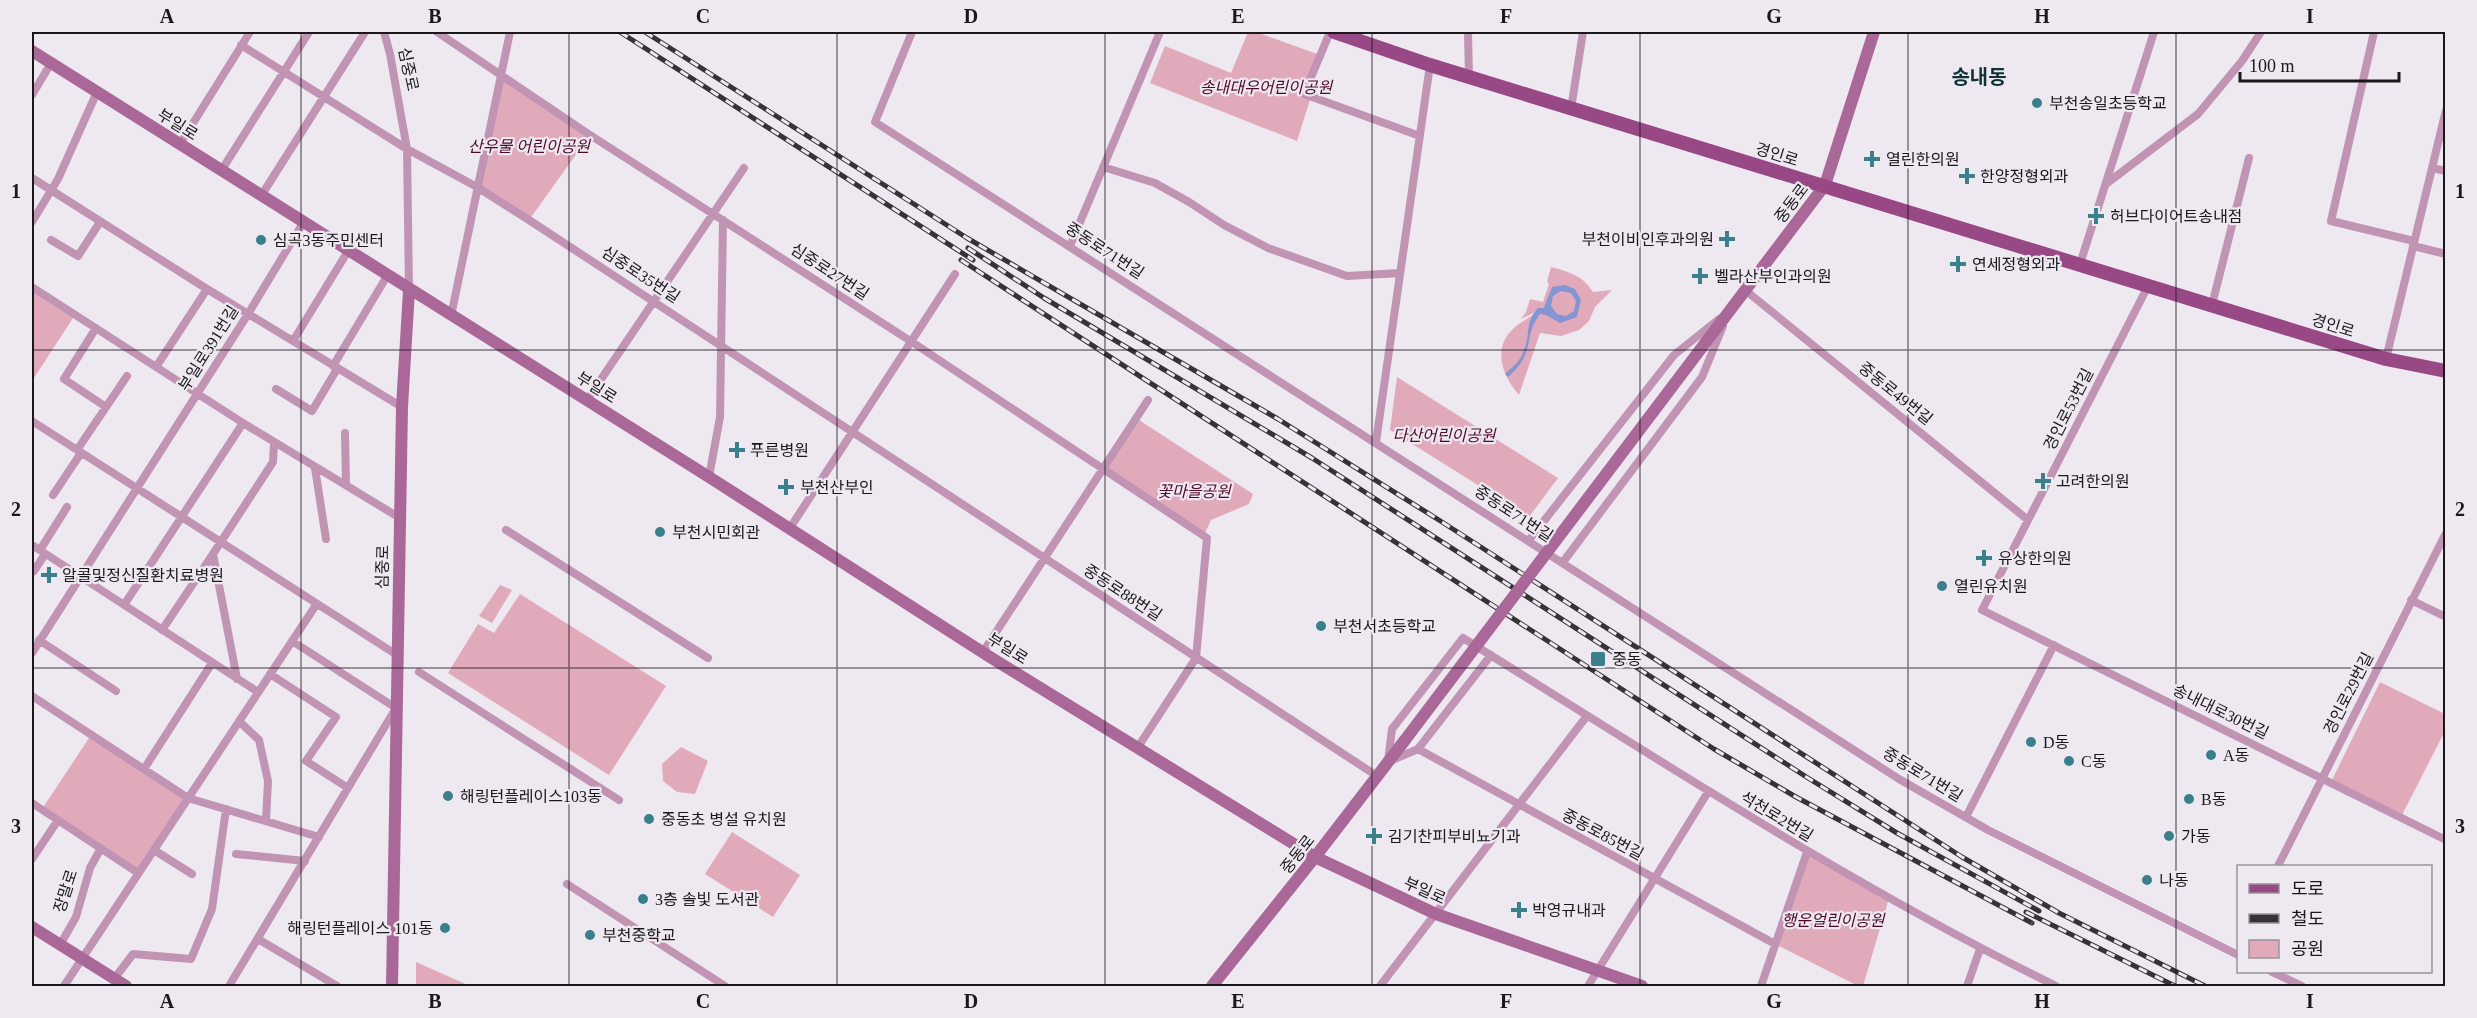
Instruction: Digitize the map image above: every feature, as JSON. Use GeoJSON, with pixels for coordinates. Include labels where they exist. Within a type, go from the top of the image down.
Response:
{"type":"FeatureCollection","features":[{"type":"Feature","properties":{"kind":"main road","name":"경인로"},"geometry":{"type":"LineString","coordinates":[[1332,32],[1571,109],[1825,185],[2386,359],[2445,370]]}},
{"type":"Feature","properties":{"kind":"street"},"geometry":{"type":"LineString","coordinates":[[180,144],[250,32]]}},
{"type":"Feature","properties":{"kind":"street"},"geometry":{"type":"LineString","coordinates":[[221,171],[309,32]]}},
{"type":"Feature","properties":{"kind":"street"},"geometry":{"type":"LineString","coordinates":[[261,196],[365,32]]}},
{"type":"Feature","properties":{"kind":"street","name":"심중로"},"geometry":{"type":"LineString","coordinates":[[384,32],[407,149],[409,290],[402,407],[392,987]]}},
{"type":"Feature","properties":{"kind":"street","name":"심중로27번길"},"geometry":{"type":"LineString","coordinates":[[437,32],[590,135],[912,342],[1205,537],[1196,658]]}},
{"type":"Feature","properties":{"kind":"street"},"geometry":{"type":"LineString","coordinates":[[451,316],[510,32]]}},
{"type":"Feature","properties":{"kind":"street","name":"중동로71번길"},"geometry":{"type":"LineString","coordinates":[[912,32],[875,122],[1899,778],[1966,817],[2237,952]]}},
{"type":"Feature","properties":{"kind":"street"},"geometry":{"type":"LineString","coordinates":[[1070,246],[1160,32]]}},
{"type":"Feature","properties":{"kind":"street"},"geometry":{"type":"LineString","coordinates":[[1332,32],[1304,94],[1420,136]]}},
{"type":"Feature","properties":{"kind":"street"},"geometry":{"type":"LineString","coordinates":[[1468,32],[1469,77]]}},
{"type":"Feature","properties":{"kind":"street"},"geometry":{"type":"LineString","coordinates":[[1571,109],[1583,32]]}},
{"type":"Feature","properties":{"kind":"street","name":"중동로"},"geometry":{"type":"LineString","coordinates":[[1212,987],[1316,857],[1825,185],[1874,32]]}},
{"type":"Feature","properties":{"kind":"street"},"geometry":{"type":"LineString","coordinates":[[2080,264],[2154,32]]}},
{"type":"Feature","properties":{"kind":"street"},"geometry":{"type":"LineString","coordinates":[[2106,184],[2198,114],[2242,61],[2260,32]]}},
{"type":"Feature","properties":{"kind":"street"},"geometry":{"type":"LineString","coordinates":[[2374,32],[2331,221],[2414,243],[2445,254]]}},
{"type":"Feature","properties":{"kind":"street"},"geometry":{"type":"LineString","coordinates":[[241,45],[407,149]]}},
{"type":"Feature","properties":{"kind":"street","name":"부일로"},"geometry":{"type":"LineString","coordinates":[[32,51],[983,652],[1316,857],[1436,914],[1642,987]]}},
{"type":"Feature","properties":{"kind":"street"},"geometry":{"type":"LineString","coordinates":[[32,95],[51,63]]}},
{"type":"Feature","properties":{"kind":"street"},"geometry":{"type":"LineString","coordinates":[[1376,442],[1430,65]]}},
{"type":"Feature","properties":{"kind":"street"},"geometry":{"type":"LineString","coordinates":[[32,222],[51,191],[97,92]]}},
{"type":"Feature","properties":{"kind":"street"},"geometry":{"type":"LineString","coordinates":[[2386,359],[2445,110]]}},
{"type":"Feature","properties":{"kind":"street","name":"심중로35번길"},"geometry":{"type":"LineString","coordinates":[[407,149],[477,187],[853,432]]}},
{"type":"Feature","properties":{"kind":"street"},"geometry":{"type":"LineString","coordinates":[[2212,305],[2249,158]]}},
{"type":"Feature","properties":{"kind":"street"},"geometry":{"type":"LineString","coordinates":[[1103,167],[1155,183],[1224,225],[1268,248],[1347,276],[1400,273]]}},
{"type":"Feature","properties":{"kind":"street"},"geometry":{"type":"LineString","coordinates":[[587,400],[744,168]]}},
{"type":"Feature","properties":{"kind":"street"},"geometry":{"type":"LineString","coordinates":[[2432,168],[2445,171]]}},
{"type":"Feature","properties":{"kind":"street"},"geometry":{"type":"LineString","coordinates":[[32,178],[207,289],[402,407]]}},
{"type":"Feature","properties":{"kind":"street"},"geometry":{"type":"LineString","coordinates":[[709,477],[720,417],[723,220]]}},
{"type":"Feature","properties":{"kind":"street"},"geometry":{"type":"LineString","coordinates":[[51,240],[78,256],[100,222]]}},
{"type":"Feature","properties":{"kind":"street","name":"부일로391번길"},"geometry":{"type":"LineString","coordinates":[[32,653],[248,314],[303,223]]}},
{"type":"Feature","properties":{"kind":"street"},"geometry":{"type":"LineString","coordinates":[[293,341],[348,251]]}},
{"type":"Feature","properties":{"kind":"street"},"geometry":{"type":"LineString","coordinates":[[790,528],[955,274]]}},
{"type":"Feature","properties":{"kind":"street"},"geometry":{"type":"LineString","coordinates":[[276,389],[312,411],[387,276]]}},
{"type":"Feature","properties":{"kind":"street","name":"경인로53번길"},"geometry":{"type":"LineString","coordinates":[[1982,610],[2148,285]]}},
{"type":"Feature","properties":{"kind":"street"},"geometry":{"type":"LineString","coordinates":[[32,287],[274,443],[346,484],[400,519]]}},
{"type":"Feature","properties":{"kind":"street"},"geometry":{"type":"LineString","coordinates":[[156,367],[207,289]]}},
{"type":"Feature","properties":{"kind":"street","name":"중동로49번길"},"geometry":{"type":"LineString","coordinates":[[1745,290],[2028,520]]}},
{"type":"Feature","properties":{"kind":"street","name":"중동로"},"geometry":{"type":"LineString","coordinates":[[1529,540],[1674,355],[1729,312]]}},
{"type":"Feature","properties":{"kind":"street","name":"중동로"},"geometry":{"type":"LineString","coordinates":[[1563,562],[1702,377],[1729,312]]}},
{"type":"Feature","properties":{"kind":"street"},"geometry":{"type":"LineString","coordinates":[[96,328],[64,380],[106,407]]}},
{"type":"Feature","properties":{"kind":"street"},"geometry":{"type":"LineString","coordinates":[[53,495],[127,376]]}},
{"type":"Feature","properties":{"kind":"street"},"geometry":{"type":"LineString","coordinates":[[983,652],[1148,400]]}},
{"type":"Feature","properties":{"kind":"street"},"geometry":{"type":"LineString","coordinates":[[32,421],[397,655]]}},
{"type":"Feature","properties":{"kind":"street"},"geometry":{"type":"LineString","coordinates":[[124,605],[180,516],[243,423]]}},
{"type":"Feature","properties":{"kind":"street","name":"중동로88번길"},"geometry":{"type":"LineString","coordinates":[[853,432],[1377,776]]}},
{"type":"Feature","properties":{"kind":"street"},"geometry":{"type":"LineString","coordinates":[[345,433],[346,484]]}},
{"type":"Feature","properties":{"kind":"street"},"geometry":{"type":"LineString","coordinates":[[162,630],[273,462],[274,443]]}},
{"type":"Feature","properties":{"kind":"street"},"geometry":{"type":"LineString","coordinates":[[315,468],[326,539]]}},
{"type":"Feature","properties":{"kind":"street"},"geometry":{"type":"LineString","coordinates":[[34,571],[67,507]]}},
{"type":"Feature","properties":{"kind":"street"},"geometry":{"type":"LineString","coordinates":[[506,530],[708,658]]}},
{"type":"Feature","properties":{"kind":"street","name":"경인로29번길"},"geometry":{"type":"LineString","coordinates":[[2279,865],[2445,533]]}},
{"type":"Feature","properties":{"kind":"street"},"geometry":{"type":"LineString","coordinates":[[32,545],[258,692]]}},
{"type":"Feature","properties":{"kind":"street"},"geometry":{"type":"LineString","coordinates":[[213,554],[237,679]]}},
{"type":"Feature","properties":{"kind":"street"},"geometry":{"type":"LineString","coordinates":[[2411,600],[2445,617]]}},
{"type":"Feature","properties":{"kind":"street"},"geometry":{"type":"LineString","coordinates":[[64,987],[316,605]]}},
{"type":"Feature","properties":{"kind":"street","name":"송내대로30번길"},"geometry":{"type":"LineString","coordinates":[[1982,610],[2445,840]]}},
{"type":"Feature","properties":{"kind":"street","name":"석천로2번길"},"geometry":{"type":"LineString","coordinates":[[1388,762],[1392,729],[1463,638],[1586,717],[1807,852],[1980,949],[2056,987]]}},
{"type":"Feature","properties":{"kind":"street"},"geometry":{"type":"LineString","coordinates":[[39,640],[116,691]]}},
{"type":"Feature","properties":{"kind":"street"},"geometry":{"type":"LineString","coordinates":[[230,987],[396,708],[292,641]]}},
{"type":"Feature","properties":{"kind":"street"},"geometry":{"type":"LineString","coordinates":[[1966,817],[2054,645]]}},
{"type":"Feature","properties":{"kind":"street"},"geometry":{"type":"LineString","coordinates":[[1388,762],[1418,749],[1491,655]]}},
{"type":"Feature","properties":{"kind":"street"},"geometry":{"type":"LineString","coordinates":[[1138,747],[1196,658]]}},
{"type":"Feature","properties":{"kind":"street"},"geometry":{"type":"LineString","coordinates":[[144,769],[212,663]]}},
{"type":"Feature","properties":{"kind":"street"},"geometry":{"type":"LineString","coordinates":[[418,672],[619,800]]}},
{"type":"Feature","properties":{"kind":"street"},"geometry":{"type":"LineString","coordinates":[[270,674],[336,717],[306,761],[348,788]]}},
{"type":"Feature","properties":{"kind":"street"},"geometry":{"type":"LineString","coordinates":[[32,696],[188,798],[319,837]]}},
{"type":"Feature","properties":{"kind":"street"},"geometry":{"type":"LineString","coordinates":[[1380,987],[1586,717]]}},
{"type":"Feature","properties":{"kind":"street"},"geometry":{"type":"LineString","coordinates":[[239,721],[259,740],[268,781],[266,821]]}},
{"type":"Feature","properties":{"kind":"street","name":"중동로85번길"},"geometry":{"type":"LineString","coordinates":[[1418,749],[1775,944]]}},
{"type":"Feature","properties":{"kind":"street"},"geometry":{"type":"LineString","coordinates":[[1588,987],[1708,792]]}},
{"type":"Feature","properties":{"kind":"street"},"geometry":{"type":"LineString","coordinates":[[32,803],[138,873]]}},
{"type":"Feature","properties":{"kind":"street"},"geometry":{"type":"LineString","coordinates":[[114,979],[133,954],[191,960],[212,909],[226,809]]}},
{"type":"Feature","properties":{"kind":"street"},"geometry":{"type":"LineString","coordinates":[[32,859],[58,820]]}},
{"type":"Feature","properties":{"kind":"street","name":"장말로"},"geometry":{"type":"LineString","coordinates":[[60,945],[76,917],[90,868],[101,848]]}},
{"type":"Feature","properties":{"kind":"street"},"geometry":{"type":"LineString","coordinates":[[154,850],[192,874]]}},
{"type":"Feature","properties":{"kind":"street"},"geometry":{"type":"LineString","coordinates":[[1761,987],[1807,852]]}},
{"type":"Feature","properties":{"kind":"street"},"geometry":{"type":"LineString","coordinates":[[236,854],[305,861]]}},
{"type":"Feature","properties":{"kind":"street"},"geometry":{"type":"LineString","coordinates":[[567,884],[725,987]]}},
{"type":"Feature","properties":{"kind":"street","name":"장말로"},"geometry":{"type":"LineString","coordinates":[[32,927],[126,987]]}},
{"type":"Feature","properties":{"kind":"street"},"geometry":{"type":"LineString","coordinates":[[258,939],[337,986]]}},
{"type":"Feature","properties":{"kind":"street"},"geometry":{"type":"LineString","coordinates":[[1967,987],[1980,949]]}},
{"type":"Feature","properties":{"kind":"street"},"geometry":{"type":"LineString","coordinates":[[2274,973],[2302,987]]}},
{"type":"Feature","properties":{"kind":"green space","name":"송내대우어린이공원"},"geometry":{"type":"Polygon","coordinates":[[[1248,32],[1256,32],[1320,55],[1304,94],[1311,97],[1297,141],[1150,83],[1165,46],[1231,73],[1248,32]]]}},
{"type":"Feature","properties":{"kind":"green space","name":"산우물 어린이공원"},"geometry":{"type":"Polygon","coordinates":[[[500,73],[590,135],[529,220],[477,187],[500,73]]]}},
{"type":"Feature","properties":{"kind":"green space"},"geometry":{"type":"Polygon","coordinates":[[[1551,267],[1575,275],[1593,292],[1612,290],[1595,307],[1589,321],[1579,330],[1561,336],[1540,333],[1519,395],[1505,373],[1501,356],[1502,347],[1514,328],[1542,309],[1521,319],[1530,299],[1543,302],[1549,284],[1547,282],[1551,267]]]}},
{"type":"Feature","properties":{"kind":"green space"},"geometry":{"type":"Polygon","coordinates":[[[32,287],[75,315],[32,381],[32,287]]]}},
{"type":"Feature","properties":{"kind":"green space","name":"다산어린이공원"},"geometry":{"type":"Polygon","coordinates":[[[1397,377],[1558,478],[1529,517],[1390,430],[1397,377]]]}},
{"type":"Feature","properties":{"kind":"green space","name":"꽃마을공원"},"geometry":{"type":"Polygon","coordinates":[[[1139,420],[1253,494],[1249,504],[1211,520],[1205,533],[1107,468],[1139,420]]]}},
{"type":"Feature","properties":{"kind":"green space"},"geometry":{"type":"Polygon","coordinates":[[[500,585],[512,590],[492,623],[479,616],[500,585]]]}},
{"type":"Feature","properties":{"kind":"green space"},"geometry":{"type":"Polygon","coordinates":[[[520,594],[666,686],[609,775],[448,673],[478,624],[494,633],[520,594]]]}},
{"type":"Feature","properties":{"kind":"green space"},"geometry":{"type":"Polygon","coordinates":[[[2380,682],[2445,714],[2445,731],[2402,815],[2332,780],[2380,682]]]}},
{"type":"Feature","properties":{"kind":"green space"},"geometry":{"type":"Polygon","coordinates":[[[91,735],[188,798],[138,873],[42,809],[91,735]]]}},
{"type":"Feature","properties":{"kind":"green space"},"geometry":{"type":"Polygon","coordinates":[[[681,747],[708,761],[695,794],[677,792],[663,781],[662,764],[681,747]]]}},
{"type":"Feature","properties":{"kind":"green space"},"geometry":{"type":"Polygon","coordinates":[[[732,832],[800,875],[773,917],[705,874],[732,832]]]}},
{"type":"Feature","properties":{"kind":"green space","name":"행운얼린이공원"},"geometry":{"type":"Polygon","coordinates":[[[1807,852],[1889,898],[1863,986],[1858,986],[1775,944],[1807,852]]]}},
{"type":"Feature","properties":{"kind":"green space"},"geometry":{"type":"Polygon","coordinates":[[[416,962],[470,986],[416,986],[416,962]]]}},
{"type":"Feature","properties":{"kind":"water"},"geometry":{"type":"Polygon","coordinates":[[[1565,285],[1575,289],[1581,300],[1577,317],[1560,323],[1540,314],[1531,330],[1523,360],[1508,377],[1505,374],[1523,354],[1531,319],[1538,308],[1544,308],[1552,287],[1565,285]],[[1561,291],[1553,296],[1551,306],[1557,314],[1566,316],[1574,311],[1576,301],[1571,293],[1561,291]]]}},
{"type":"Feature","properties":{"kind":"railway"},"geometry":{"type":"LineString","coordinates":[[620,32],[973,260]]}},
{"type":"Feature","properties":{"kind":"railway"},"geometry":{"type":"LineString","coordinates":[[645,32],[967,238],[1278,419],[1962,857],[2059,913],[2205,986]]}},
{"type":"Feature","properties":{"kind":"railway"},"geometry":{"type":"LineString","coordinates":[[968,248],[1044,298],[1312,458],[1808,778],[1897,833],[2039,911]]}},
{"type":"Feature","properties":{"kind":"railway"},"geometry":{"type":"LineString","coordinates":[[961,260],[1714,749],[1796,797],[2032,923]]}},
{"type":"Feature","properties":{"kind":"railway"},"geometry":{"type":"LineString","coordinates":[[2026,912],[2175,986]]}},
{"type":"Feature","properties":{"kind":"place","name":"부천송일초등학교"},"geometry":{"type":"Point","coordinates":[2037,103]}},
{"type":"Feature","properties":{"kind":"place","name":"열린한의원"},"geometry":{"type":"Point","coordinates":[1872,159]}},
{"type":"Feature","properties":{"kind":"place","name":"한양정형외과"},"geometry":{"type":"Point","coordinates":[1967,176]}},
{"type":"Feature","properties":{"kind":"place","name":"허브다이어트송내점"},"geometry":{"type":"Point","coordinates":[2096,216]}},
{"type":"Feature","properties":{"kind":"place","name":"부천이비인후과의원"},"geometry":{"type":"Point","coordinates":[1727,239]}},
{"type":"Feature","properties":{"kind":"place","name":"심곡3동주민센터"},"geometry":{"type":"Point","coordinates":[261,240]}},
{"type":"Feature","properties":{"kind":"place","name":"연세정형외과"},"geometry":{"type":"Point","coordinates":[1958,264]}},
{"type":"Feature","properties":{"kind":"place","name":"벨라산부인과의원"},"geometry":{"type":"Point","coordinates":[1700,276]}},
{"type":"Feature","properties":{"kind":"place","name":"푸른병원"},"geometry":{"type":"Point","coordinates":[737,450]}},
{"type":"Feature","properties":{"kind":"place","name":"고려한의원"},"geometry":{"type":"Point","coordinates":[2043,481]}},
{"type":"Feature","properties":{"kind":"place","name":"부천산부인"},"geometry":{"type":"Point","coordinates":[786,487]}},
{"type":"Feature","properties":{"kind":"place","name":"부천시민회관"},"geometry":{"type":"Point","coordinates":[660,532]}},
{"type":"Feature","properties":{"kind":"place","name":"유상한의원"},"geometry":{"type":"Point","coordinates":[1984,558]}},
{"type":"Feature","properties":{"kind":"place","name":"알콜및정신질환치료병원"},"geometry":{"type":"Point","coordinates":[49,575]}},
{"type":"Feature","properties":{"kind":"place","name":"열린유치원"},"geometry":{"type":"Point","coordinates":[1942,586]}},
{"type":"Feature","properties":{"kind":"place","name":"부천서초등학교"},"geometry":{"type":"Point","coordinates":[1321,626]}},
{"type":"Feature","properties":{"kind":"place","name":"중동"},"geometry":{"type":"Point","coordinates":[1598,659]}},
{"type":"Feature","properties":{"kind":"place","name":"D동"},"geometry":{"type":"Point","coordinates":[2031,742]}},
{"type":"Feature","properties":{"kind":"place","name":"A동"},"geometry":{"type":"Point","coordinates":[2211,755]}},
{"type":"Feature","properties":{"kind":"place","name":"C동"},"geometry":{"type":"Point","coordinates":[2069,761]}},
{"type":"Feature","properties":{"kind":"place","name":"해링턴플레이스103동"},"geometry":{"type":"Point","coordinates":[448,796]}},
{"type":"Feature","properties":{"kind":"place","name":"B동"},"geometry":{"type":"Point","coordinates":[2189,799]}},
{"type":"Feature","properties":{"kind":"place","name":"중동초 병설 유치원"},"geometry":{"type":"Point","coordinates":[649,819]}},
{"type":"Feature","properties":{"kind":"place","name":"김기찬피부비뇨기과"},"geometry":{"type":"Point","coordinates":[1374,836]}},
{"type":"Feature","properties":{"kind":"place","name":"가동"},"geometry":{"type":"Point","coordinates":[2169,836]}},
{"type":"Feature","properties":{"kind":"place","name":"나동"},"geometry":{"type":"Point","coordinates":[2147,880]}},
{"type":"Feature","properties":{"kind":"place","name":"3층 솔빛 도서관"},"geometry":{"type":"Point","coordinates":[643,899]}},
{"type":"Feature","properties":{"kind":"place","name":"박영규내과"},"geometry":{"type":"Point","coordinates":[1519,910]}},
{"type":"Feature","properties":{"kind":"place","name":"해링턴플레이스 101동"},"geometry":{"type":"Point","coordinates":[445,928]}},
{"type":"Feature","properties":{"kind":"place","name":"부천중학교"},"geometry":{"type":"Point","coordinates":[590,935]}},
{"type":"Feature","properties":{"kind":"district","name":"송내동"},"geometry":{"type":"Point","coordinates":[1979,77]}}]}
